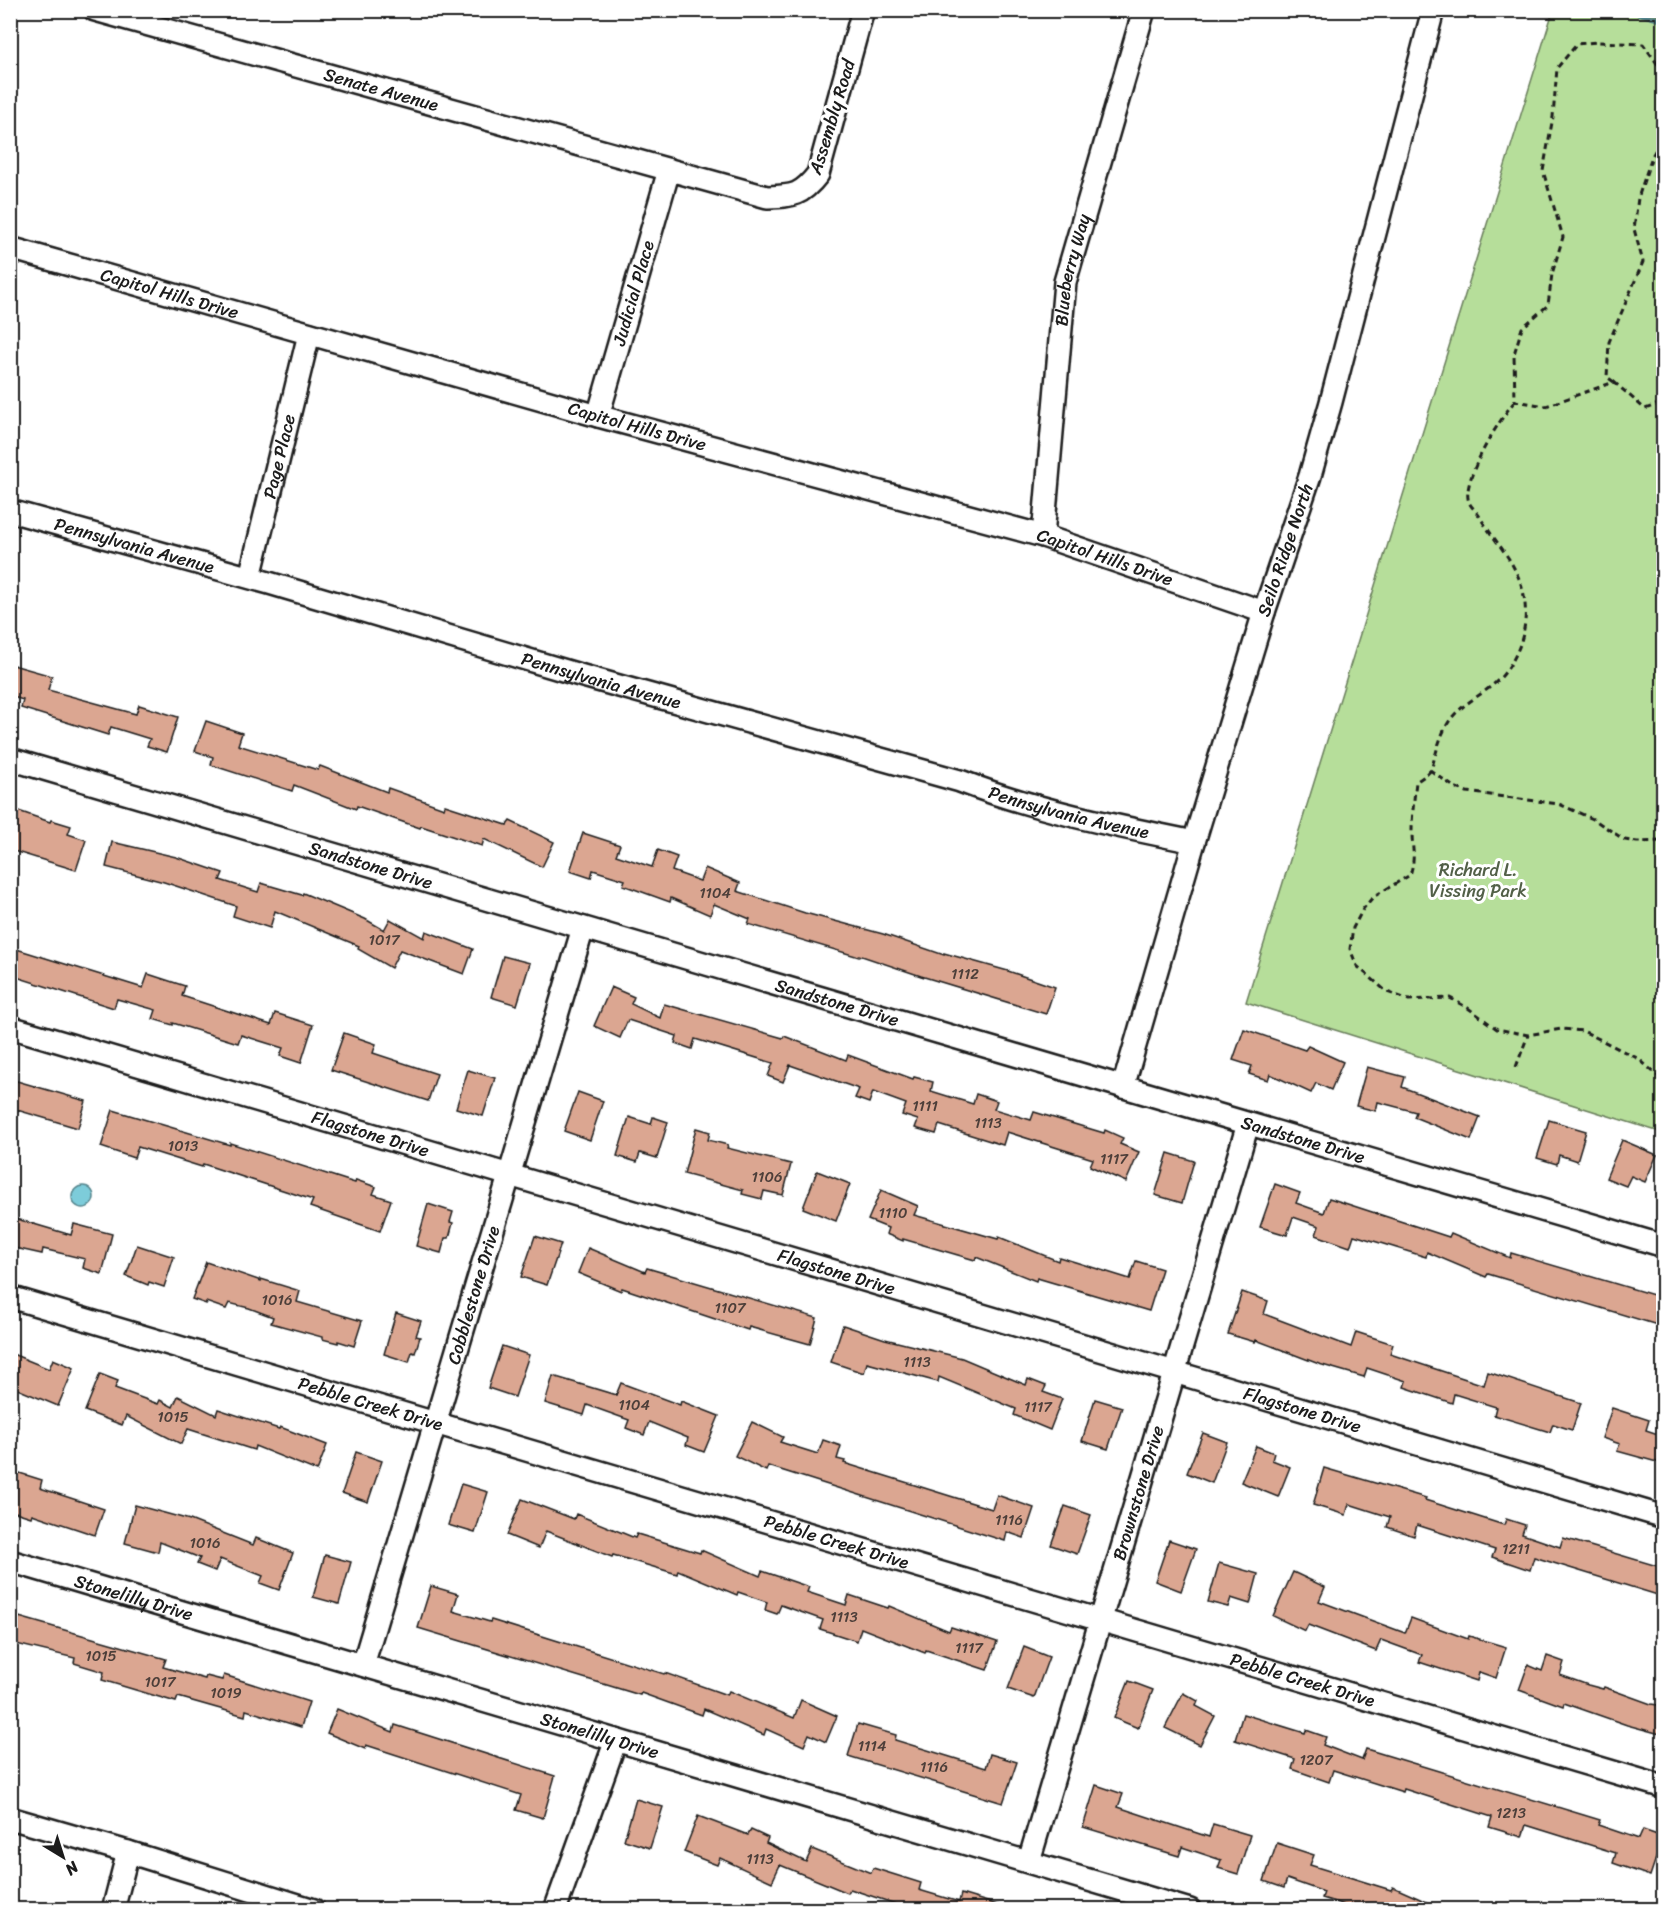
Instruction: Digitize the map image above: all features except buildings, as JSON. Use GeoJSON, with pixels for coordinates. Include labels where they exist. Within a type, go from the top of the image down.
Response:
{"type":"FeatureCollection","features":[{"type":"Feature","properties":{"kind":"street","name":"Senate Avenue"},"geometry":{"type":"LineString","coordinates":[[95,10],[669,170]]}},
{"type":"Feature","properties":{"kind":"street","name":"Assembly Road"},"geometry":{"type":"LineString","coordinates":[[669,170],[767,197],[792,196],[810,185],[818,174],[863,10]]}},
{"type":"Feature","properties":{"kind":"street","name":"Blueberry Way"},"geometry":{"type":"LineString","coordinates":[[1043,536],[1065,282],[1144,10]]}},
{"type":"Feature","properties":{"kind":"street","name":"Seilo Ridge North"},"geometry":{"type":"LineString","coordinates":[[1123,1086],[1264,612],[1310,476],[1433,10]]}},
{"type":"Feature","properties":{"kind":"street","name":"Judicial Place"},"geometry":{"type":"LineString","coordinates":[[598,416],[669,170]]}},
{"type":"Feature","properties":{"kind":"street","name":"Capitol Hills Drive"},"geometry":{"type":"LineString","coordinates":[[10,248],[598,416],[1043,536],[1264,612]]}},
{"type":"Feature","properties":{"kind":"street","name":"Page Place"},"geometry":{"type":"LineString","coordinates":[[250,577],[309,334]]}},
{"type":"Feature","properties":{"kind":"street","name":"Pennsylvania Avenue"},"geometry":{"type":"LineString","coordinates":[[10,511],[250,577],[583,676],[960,781],[1004,797],[1067,814],[1194,842]]}},
{"type":"Feature","properties":{"kind":"street","name":"Sandstone Drive"},"geometry":{"type":"LineString","coordinates":[[10,759],[1664,1246]]}},
{"type":"Feature","properties":{"kind":"street","name":"Cobblestone Drive"},"geometry":{"type":"LineString","coordinates":[[363,1665],[583,928]]}},
{"type":"Feature","properties":{"kind":"street","name":"Flagstone Drive"},"geometry":{"type":"LineString","coordinates":[[10,1027],[1664,1517]]}},
{"type":"Feature","properties":{"kind":"street","name":"Brownstone Drive"},"geometry":{"type":"LineString","coordinates":[[1029,1861],[1248,1124]]}},
{"type":"Feature","properties":{"kind":"street","name":"Pebble Creek Drive"},"geometry":{"type":"LineString","coordinates":[[10,1297],[1664,1787]]}},
{"type":"Feature","properties":{"kind":"street","name":"Stonelilly Drive"},"geometry":{"type":"LineString","coordinates":[[10,1561],[1190,1910]]}},
{"type":"Feature","properties":{"kind":"street"},"geometry":{"type":"LineString","coordinates":[[555,1910],[616,1740]]}},
{"type":"Feature","properties":{"kind":"street"},"geometry":{"type":"LineString","coordinates":[[10,1818],[314,1910]]}},
{"type":"Feature","properties":{"kind":"street"},"geometry":{"type":"LineString","coordinates":[[113,1910],[128,1852]]}},
{"type":"Feature","properties":{"kind":"path"},"geometry":{"type":"LineString","coordinates":[[1664,73],[1643,44],[1598,42],[1577,44],[1557,68],[1553,117],[1543,171],[1563,237],[1552,274],[1548,305],[1522,328],[1514,354],[1515,401],[1505,413],[1474,466],[1468,501],[1515,568],[1525,594],[1527,617],[1522,639],[1503,675],[1456,713],[1446,725],[1430,770],[1416,783],[1412,811],[1415,860],[1410,875],[1373,897],[1363,909],[1353,927],[1350,949],[1357,966],[1387,992],[1409,1000],[1450,998],[1497,1029],[1528,1035],[1561,1029],[1583,1031],[1639,1059],[1658,1076],[1664,1077]]}},
{"type":"Feature","properties":{"kind":"path"},"geometry":{"type":"LineString","coordinates":[[1664,136],[1652,156],[1638,198],[1634,230],[1643,262],[1609,342],[1607,377],[1645,409],[1664,402]]}},
{"type":"Feature","properties":{"kind":"path"},"geometry":{"type":"LineString","coordinates":[[1515,401],[1546,406],[1614,382]]}},
{"type":"Feature","properties":{"kind":"path"},"geometry":{"type":"LineString","coordinates":[[1430,770],[1454,788],[1467,792],[1559,804],[1577,811],[1625,840],[1664,841]]}},
{"type":"Feature","properties":{"kind":"path"},"geometry":{"type":"LineString","coordinates":[[1516,1067],[1528,1035]]}},
{"type":"Feature","properties":{"kind":"green space","name":"Richard L. Vissing Park"},"geometry":{"type":"Polygon","coordinates":[[[1553,11],[1643,11],[1663,17],[1663,1133],[1246,1002],[1553,11]]]}},
{"type":"Feature","properties":{"kind":"water"},"geometry":{"type":"Polygon","coordinates":[[[83,1186],[91,1189],[94,1197],[91,1205],[83,1208],[75,1205],[72,1197],[75,1189],[83,1186]]]}},
{"type":"Feature","properties":{"kind":"waterway"},"geometry":{"type":"LineString","coordinates":[[1628,10],[1664,21]]}}]}
